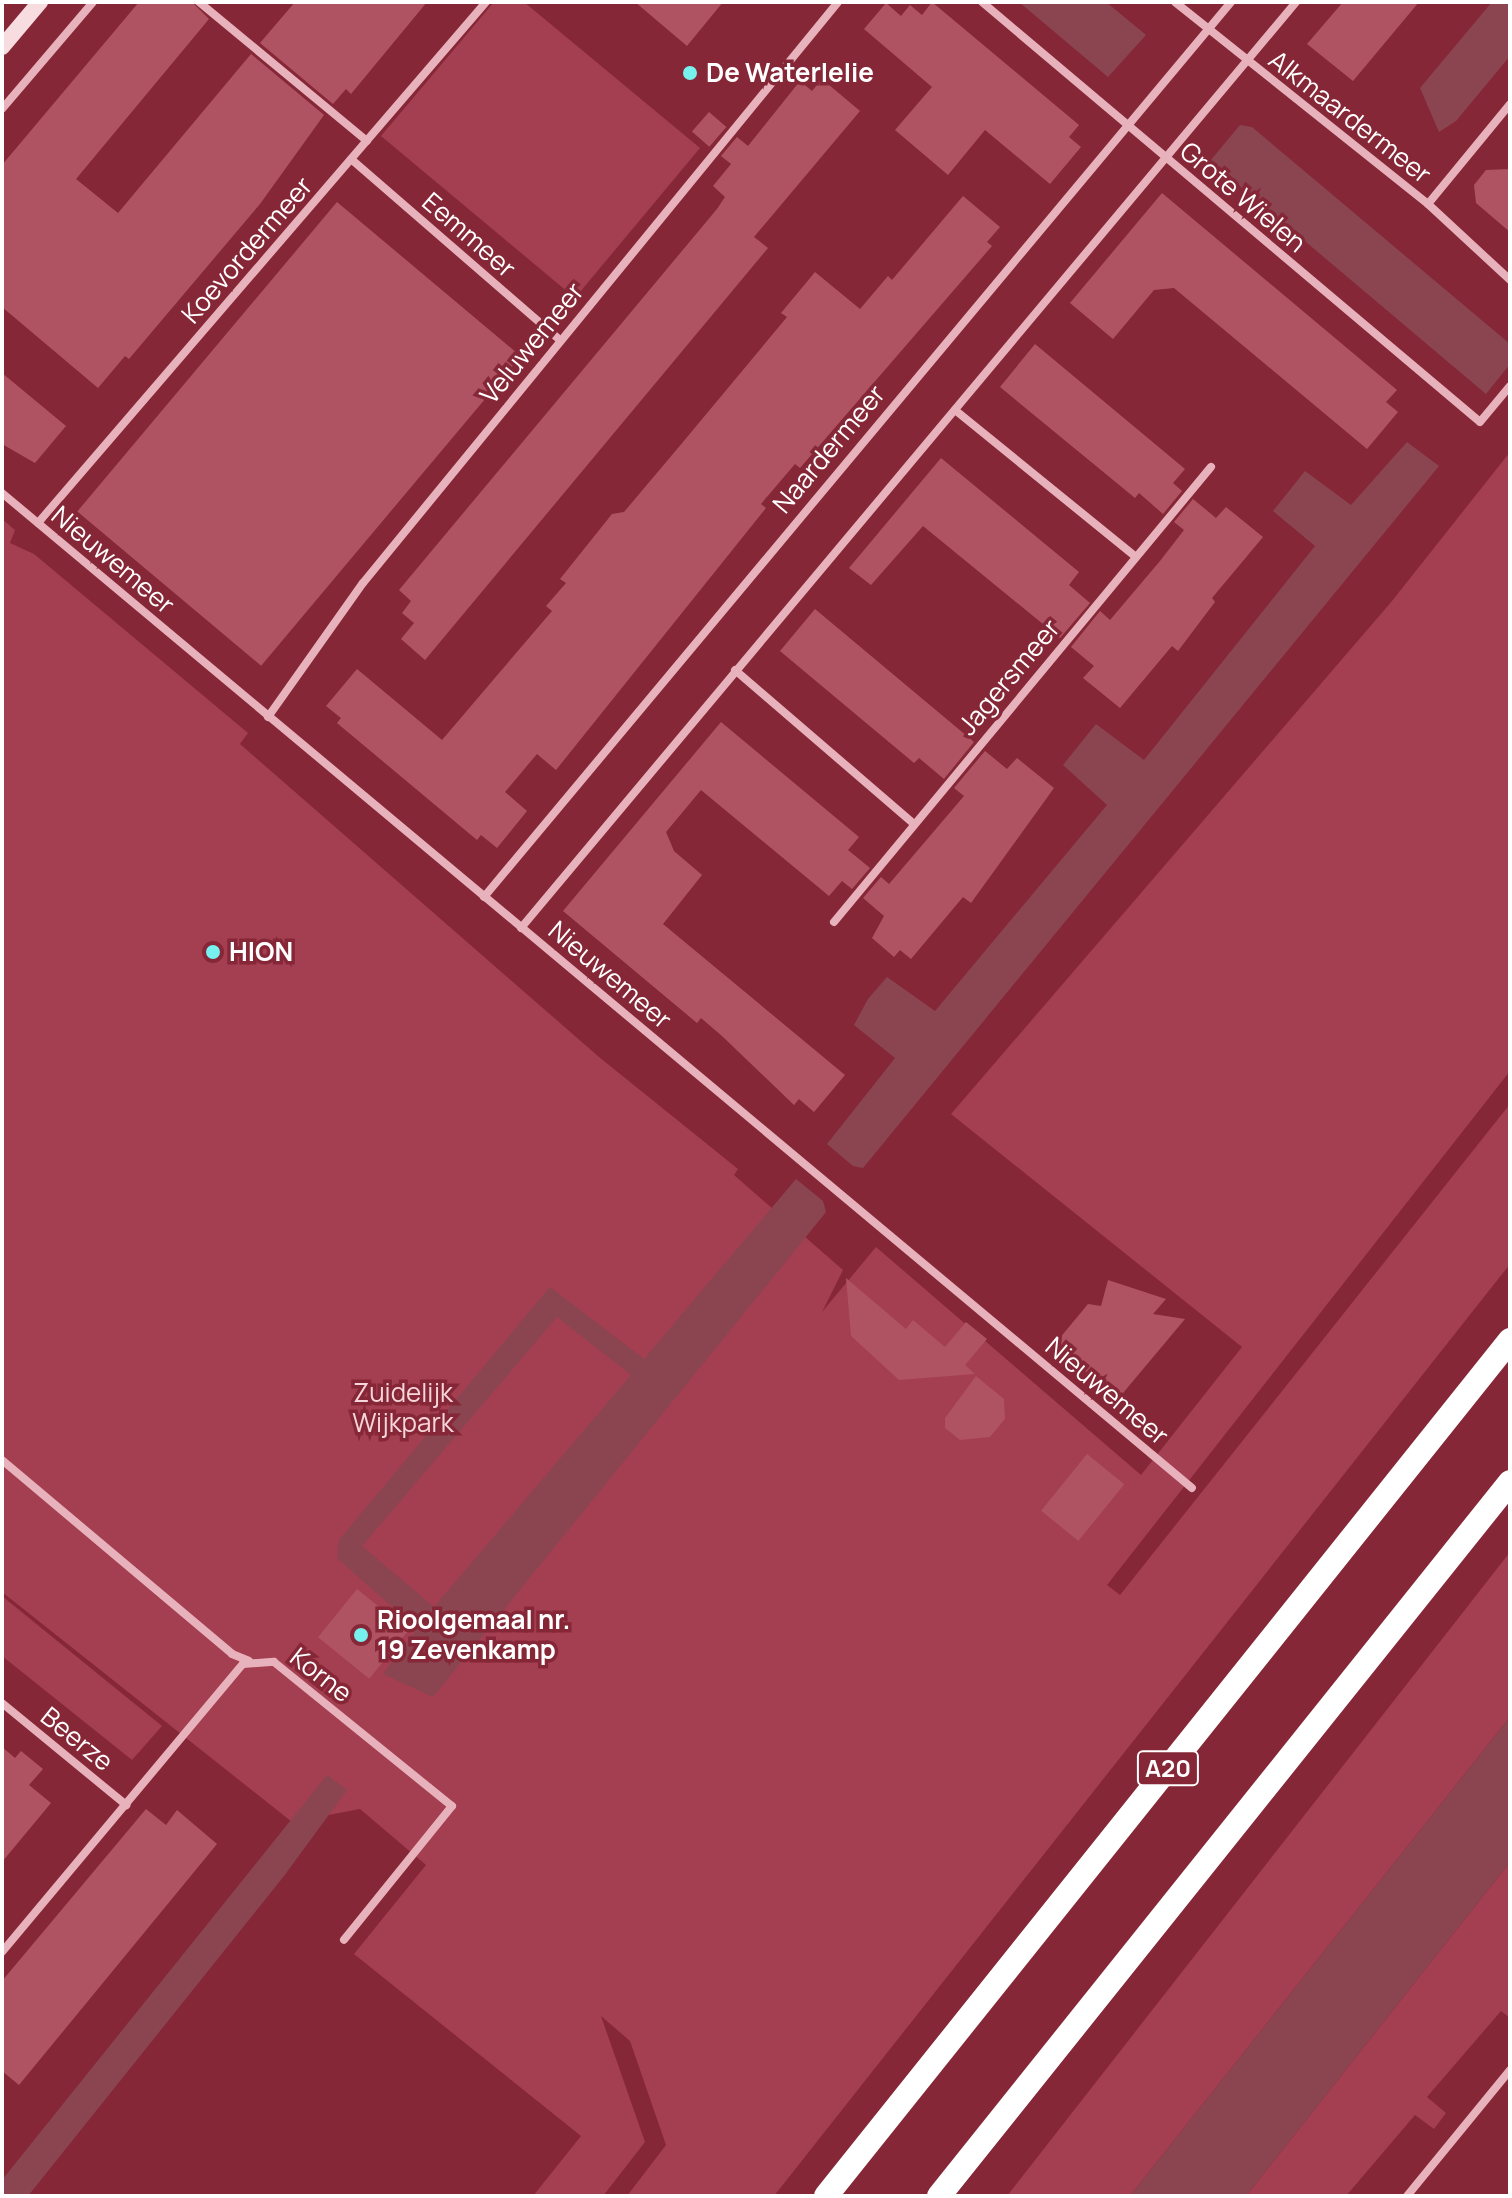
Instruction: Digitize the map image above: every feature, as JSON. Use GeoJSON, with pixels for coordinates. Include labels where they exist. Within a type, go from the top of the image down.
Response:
{"type":"FeatureCollection","features":[{"type":"Feature","properties":{"kind":"highway","name":"A20"},"geometry":{"type":"LineString","coordinates":[[826,2196],[1510,1340]]}},
{"type":"Feature","properties":{"kind":"highway"},"geometry":{"type":"LineString","coordinates":[[939,2196],[1510,1482]]}},
{"type":"Feature","properties":{"kind":"main road"},"geometry":{"type":"LineString","coordinates":[[2,47],[40,2]]}},
{"type":"Feature","properties":{"kind":"street"},"geometry":{"type":"LineString","coordinates":[[2,109],[93,2]]}},
{"type":"Feature","properties":{"kind":"street"},"geometry":{"type":"LineString","coordinates":[[199,2],[367,141]]}},
{"type":"Feature","properties":{"kind":"street","name":"Koevordermeer"},"geometry":{"type":"LineString","coordinates":[[38,523],[486,2]]}},
{"type":"Feature","properties":{"kind":"street","name":"Veluwemeer"},"geometry":{"type":"LineString","coordinates":[[268,717],[363,583],[838,2]]}},
{"type":"Feature","properties":{"kind":"street","name":"Grote Wielen"},"geometry":{"type":"LineString","coordinates":[[982,2],[1480,422],[1510,386]]}},
{"type":"Feature","properties":{"kind":"street"},"geometry":{"type":"LineString","coordinates":[[1175,2],[1247,62]]}},
{"type":"Feature","properties":{"kind":"street","name":"Naardermeer"},"geometry":{"type":"LineString","coordinates":[[484,897],[1125,124],[1231,2]]}},
{"type":"Feature","properties":{"kind":"street"},"geometry":{"type":"LineString","coordinates":[[521,928],[1296,2]]}},
{"type":"Feature","properties":{"kind":"street","name":"Alkmaardermeer"},"geometry":{"type":"LineString","coordinates":[[1247,62],[1428,204],[1510,280]]}},
{"type":"Feature","properties":{"kind":"street","name":"Alkmaardermeer"},"geometry":{"type":"LineString","coordinates":[[1428,204],[1510,104]]}},
{"type":"Feature","properties":{"kind":"street","name":"Eemmeer"},"geometry":{"type":"LineString","coordinates":[[351,159],[560,340]]}},
{"type":"Feature","properties":{"kind":"street"},"geometry":{"type":"LineString","coordinates":[[955,410],[1136,557]]}},
{"type":"Feature","properties":{"kind":"street","name":"Jagersmeer"},"geometry":{"type":"LineString","coordinates":[[834,922],[1211,467]]}},
{"type":"Feature","properties":{"kind":"street","name":"Nieuwemeer"},"geometry":{"type":"LineString","coordinates":[[2,493],[1192,1488]]}},
{"type":"Feature","properties":{"kind":"street"},"geometry":{"type":"LineString","coordinates":[[735,670],[913,823]]}},
{"type":"Feature","properties":{"kind":"street"},"geometry":{"type":"LineString","coordinates":[[2,1460],[232,1654],[253,1663]]}},
{"type":"Feature","properties":{"kind":"street","name":"Korne"},"geometry":{"type":"LineString","coordinates":[[2,1952],[225,1682],[243,1664],[274,1662],[452,1806],[344,1940]]}},
{"type":"Feature","properties":{"kind":"street","name":"Beerze"},"geometry":{"type":"LineString","coordinates":[[2,1703],[126,1805]]}},
{"type":"Feature","properties":{"kind":"street"},"geometry":{"type":"LineString","coordinates":[[1407,2196],[1510,2070]]}},
{"type":"Feature","properties":{"kind":"green space"},"geometry":{"type":"Polygon","coordinates":[[[494,2],[524,2],[700,148],[575,298],[381,136],[494,2]]]}},
{"type":"Feature","properties":{"kind":"green space","name":"Zuidelijk Wijkpark"},"geometry":{"type":"Polygon","coordinates":[[[1510,452],[1510,1071],[1107,1585],[1120,1595],[1510,1104],[1510,1264],[774,2196],[627,2196],[666,2145],[630,2041],[601,2016],[645,2142],[603,2196],[533,2196],[581,2136],[354,1954],[426,1865],[360,1809],[292,1822],[2,1592],[2,519],[15,530],[10,543],[34,554],[248,733],[240,744],[599,1057],[738,1169],[734,1175],[843,1270],[822,1312],[876,1247],[1141,1475],[1242,1347],[951,1114],[1392,601],[1510,452]]]}},
{"type":"Feature","properties":{"kind":"green space"},"geometry":{"type":"Polygon","coordinates":[[[1510,1552],[1510,1717],[1130,2196],[1007,2196],[1510,1552]]]}},
{"type":"Feature","properties":{"kind":"green space"},"geometry":{"type":"Polygon","coordinates":[[[2,1596],[162,1726],[132,1760],[2,1656],[2,1596]]]}},
{"type":"Feature","properties":{"kind":"green space"},"geometry":{"type":"Polygon","coordinates":[[[1510,1862],[1510,2018],[1501,2011],[1427,2097],[1446,2113],[1434,2129],[1415,2115],[1346,2196],[1246,2196],[1510,1862]]]}},
{"type":"Feature","properties":{"kind":"shaded area"},"geometry":{"type":"Polygon","coordinates":[[[1019,2],[1106,2],[1146,35],[1108,77],[1019,2]]]}},
{"type":"Feature","properties":{"kind":"shaded area"},"geometry":{"type":"Polygon","coordinates":[[[1492,2],[1510,2],[1510,56],[1456,121],[1439,132],[1420,88],[1492,2]]]}},
{"type":"Feature","properties":{"kind":"shaded area"},"geometry":{"type":"Polygon","coordinates":[[[1240,125],[1252,127],[1510,344],[1510,364],[1486,394],[1210,161],[1240,125]]]}},
{"type":"Feature","properties":{"kind":"shaded area"},"geometry":{"type":"Polygon","coordinates":[[[1407,442],[1439,466],[863,1168],[853,1166],[827,1144],[895,1058],[854,1025],[868,999],[887,977],[935,1011],[1107,805],[1063,765],[1096,724],[1144,760],[1315,546],[1273,511],[1305,471],[1351,505],[1407,442]]]}},
{"type":"Feature","properties":{"kind":"shaded area"},"geometry":{"type":"Polygon","coordinates":[[[796,1179],[823,1201],[826,1212],[433,1697],[383,1674],[417,1629],[337,1558],[339,1540],[550,1287],[644,1359],[796,1179]],[[557,1317],[362,1546],[434,1607],[631,1375],[557,1317]]]}},
{"type":"Feature","properties":{"kind":"shaded area"},"geometry":{"type":"Polygon","coordinates":[[[1510,1717],[1510,1862],[1246,2196],[1130,2196],[1510,1717]]]}},
{"type":"Feature","properties":{"kind":"shaded area"},"geometry":{"type":"Polygon","coordinates":[[[327,1775],[347,1790],[284,1876],[28,2196],[2,2196],[2,2180],[327,1775]]]}},
{"type":"Feature","properties":{"kind":"building"},"geometry":{"type":"Polygon","coordinates":[[[139,2],[192,2],[209,19],[76,179],[118,213],[251,54],[324,115],[260,204],[129,359],[125,356],[98,388],[2,307],[2,165],[139,2]]]}},
{"type":"Feature","properties":{"kind":"building"},"geometry":{"type":"Polygon","coordinates":[[[295,2],[427,2],[351,94],[346,89],[333,104],[260,43],[295,2]]]}},
{"type":"Feature","properties":{"kind":"building"},"geometry":{"type":"Polygon","coordinates":[[[635,2],[723,2],[687,46],[635,2]]]}},
{"type":"Feature","properties":{"kind":"building"},"geometry":{"type":"Polygon","coordinates":[[[932,2],[1079,125],[1069,137],[1081,147],[1050,184],[985,130],[948,175],[895,130],[932,87],[864,29],[886,3],[901,16],[910,5],[922,15],[932,2]]]}},
{"type":"Feature","properties":{"kind":"building"},"geometry":{"type":"Polygon","coordinates":[[[1343,2],[1419,2],[1353,81],[1307,44],[1343,2]]]}},
{"type":"Feature","properties":{"kind":"building"},"geometry":{"type":"Polygon","coordinates":[[[822,79],[860,111],[754,237],[768,248],[425,660],[401,639],[414,623],[402,613],[411,601],[399,590],[717,209],[725,197],[713,186],[731,164],[721,156],[737,137],[748,146],[800,81],[812,91],[822,79]]]}},
{"type":"Feature","properties":{"kind":"building"},"geometry":{"type":"Polygon","coordinates":[[[709,112],[726,127],[709,147],[692,132],[709,112]]]}},
{"type":"Feature","properties":{"kind":"building"},"geometry":{"type":"Polygon","coordinates":[[[1510,169],[1510,232],[1476,203],[1474,185],[1486,170],[1510,169]]]}},
{"type":"Feature","properties":{"kind":"building"},"geometry":{"type":"Polygon","coordinates":[[[1162,193],[1397,390],[1386,402],[1398,412],[1367,449],[1174,288],[1154,290],[1113,339],[1070,303],[1162,193]]]}},
{"type":"Feature","properties":{"kind":"building"},"geometry":{"type":"Polygon","coordinates":[[[963,196],[1000,227],[987,242],[992,246],[800,468],[795,464],[761,504],[766,508],[556,770],[537,754],[505,792],[527,811],[497,848],[481,835],[477,840],[337,723],[341,718],[326,706],[357,669],[442,740],[552,611],[546,606],[566,583],[560,579],[612,514],[624,512],[787,317],[781,313],[815,272],[860,309],[888,276],[892,280],[963,196]]]}},
{"type":"Feature","properties":{"kind":"building"},"geometry":{"type":"Polygon","coordinates":[[[337,202],[521,356],[261,666],[77,511],[337,202]]]}},
{"type":"Feature","properties":{"kind":"building"},"geometry":{"type":"Polygon","coordinates":[[[1035,344],[1185,469],[1173,483],[1182,491],[1163,514],[1139,493],[1135,498],[1000,387],[1035,344]]]}},
{"type":"Feature","properties":{"kind":"building"},"geometry":{"type":"Polygon","coordinates":[[[2,373],[66,426],[35,463],[2,444],[2,373]]]}},
{"type":"Feature","properties":{"kind":"building"},"geometry":{"type":"Polygon","coordinates":[[[941,458],[1079,572],[1069,585],[1090,603],[1060,638],[923,526],[871,585],[849,568],[941,458]]]}},
{"type":"Feature","properties":{"kind":"building"},"geometry":{"type":"Polygon","coordinates":[[[1193,499],[1216,518],[1226,507],[1263,537],[1212,598],[1215,602],[1178,651],[1172,646],[1120,708],[1083,678],[1094,666],[1071,647],[1100,611],[1110,620],[1160,561],[1184,530],[1174,522],[1193,499]]]}},
{"type":"Feature","properties":{"kind":"building"},"geometry":{"type":"Polygon","coordinates":[[[815,609],[974,742],[944,779],[919,758],[914,763],[780,651],[815,609]]]}},
{"type":"Feature","properties":{"kind":"building"},"geometry":{"type":"Polygon","coordinates":[[[721,722],[859,837],[848,850],[870,868],[852,889],[842,881],[829,896],[701,790],[666,832],[674,851],[702,875],[663,924],[845,1075],[814,1112],[799,1099],[794,1105],[701,1018],[697,1023],[563,911],[721,722]]]}},
{"type":"Feature","properties":{"kind":"building"},"geometry":{"type":"Polygon","coordinates":[[[985,751],[1007,769],[1017,758],[1054,788],[971,903],[963,897],[911,959],[900,950],[894,957],[872,938],[884,916],[863,898],[881,877],[889,884],[964,796],[954,788],[985,751]]]}},
{"type":"Feature","properties":{"kind":"building"},"geometry":{"type":"Polygon","coordinates":[[[846,1278],[906,1329],[913,1320],[945,1347],[966,1322],[987,1339],[965,1365],[975,1374],[899,1380],[851,1336],[846,1278]]]}},
{"type":"Feature","properties":{"kind":"building"},"geometry":{"type":"Polygon","coordinates":[[[1108,1280],[1166,1299],[1153,1314],[1185,1319],[1118,1399],[1054,1345],[1088,1304],[1101,1306],[1108,1280]]]}},
{"type":"Feature","properties":{"kind":"building"},"geometry":{"type":"Polygon","coordinates":[[[976,1376],[1004,1399],[1005,1419],[990,1437],[960,1440],[945,1428],[945,1418],[976,1376]]]}},
{"type":"Feature","properties":{"kind":"building"},"geometry":{"type":"Polygon","coordinates":[[[1087,1454],[1124,1484],[1078,1541],[1041,1511],[1087,1454]]]}},
{"type":"Feature","properties":{"kind":"building","name":"Rioolgemaal nr. 19 Zevenkamp"},"geometry":{"type":"Polygon","coordinates":[[[357,1589],[408,1631],[369,1679],[318,1637],[357,1589]]]}},
{"type":"Feature","properties":{"kind":"building"},"geometry":{"type":"Polygon","coordinates":[[[2,1747],[15,1758],[21,1751],[43,1769],[29,1785],[51,1803],[2,1862],[2,1747]]]}},
{"type":"Feature","properties":{"kind":"building"},"geometry":{"type":"Polygon","coordinates":[[[146,1809],[166,1825],[177,1810],[217,1844],[19,2085],[2,2071],[2,1981],[146,1809]]]}},
{"type":"Feature","properties":{"kind":"place","name":"De Waterlelie"},"geometry":{"type":"Point","coordinates":[690,73]}},
{"type":"Feature","properties":{"kind":"place","name":"HION"},"geometry":{"type":"Point","coordinates":[213,952]}},
{"type":"Feature","properties":{"kind":"place","name":"Rioolgemaal nr. 19 Zevenkamp"},"geometry":{"type":"Point","coordinates":[361,1635]}}]}
